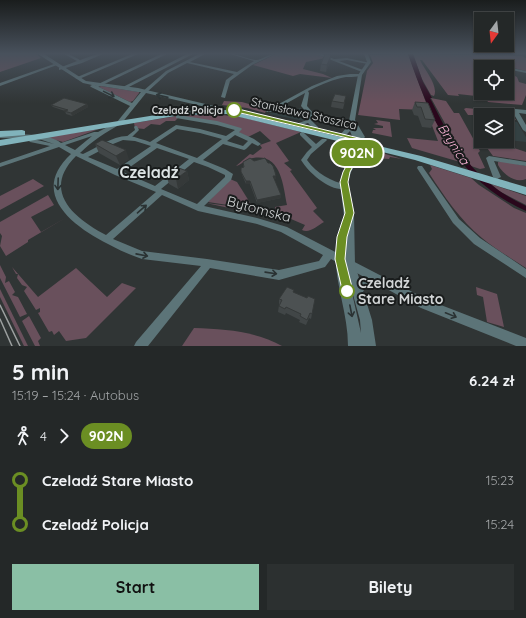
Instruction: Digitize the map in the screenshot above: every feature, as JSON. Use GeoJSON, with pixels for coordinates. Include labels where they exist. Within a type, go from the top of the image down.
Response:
{"type":"FeatureCollection","features":[{"type":"Feature","properties":{"kind":"main road","name":"Stanisława Staszica"},"geometry":{"type":"LineString","coordinates":[[0,143],[170,111],[213,109],[241,111],[300,124],[342,135],[359,142]]}},
{"type":"Feature","properties":{"kind":"main road","name":"Stanisława Staszica"},"geometry":{"type":"LineString","coordinates":[[0,135],[52,131],[181,113],[227,112],[359,142],[526,186]]}},
{"type":"Feature","properties":{"kind":"main road","name":"Stanisława Staszica"},"geometry":{"type":"LineString","coordinates":[[491,177],[526,191]]}},
{"type":"Feature","properties":{"kind":"street"},"geometry":{"type":"LineString","coordinates":[[0,85],[41,70]]}},
{"type":"Feature","properties":{"kind":"street"},"geometry":{"type":"LineString","coordinates":[[64,70],[134,105]]}},
{"type":"Feature","properties":{"kind":"street"},"geometry":{"type":"LineString","coordinates":[[77,78],[96,70]]}},
{"type":"Feature","properties":{"kind":"street"},"geometry":{"type":"LineString","coordinates":[[96,86],[130,70]]}},
{"type":"Feature","properties":{"kind":"street"},"geometry":{"type":"LineString","coordinates":[[124,88],[159,70]]}},
{"type":"Feature","properties":{"kind":"street"},"geometry":{"type":"LineString","coordinates":[[0,165],[61,146],[104,130],[121,121],[144,92],[171,70]]}},
{"type":"Feature","properties":{"kind":"street"},"geometry":{"type":"LineString","coordinates":[[224,70],[237,73]]}},
{"type":"Feature","properties":{"kind":"street"},"geometry":{"type":"LineString","coordinates":[[223,97],[224,89],[228,80],[242,70]]}},
{"type":"Feature","properties":{"kind":"street"},"geometry":{"type":"LineString","coordinates":[[356,70],[360,72]]}},
{"type":"Feature","properties":{"kind":"street"},"geometry":{"type":"LineString","coordinates":[[269,111],[316,85],[360,72]]}},
{"type":"Feature","properties":{"kind":"street"},"geometry":{"type":"LineString","coordinates":[[355,346],[353,320],[340,259],[349,213],[344,187],[347,172],[357,153],[359,142],[355,136],[352,123],[360,72]]}},
{"type":"Feature","properties":{"kind":"street"},"geometry":{"type":"LineString","coordinates":[[96,86],[124,88],[212,107],[213,109]]}},
{"type":"Feature","properties":{"kind":"street"},"geometry":{"type":"LineString","coordinates":[[305,91],[307,93],[307,97],[304,106],[311,114],[309,121]]}},
{"type":"Feature","properties":{"kind":"street"},"geometry":{"type":"LineString","coordinates":[[526,112],[515,111],[526,130]]}},
{"type":"Feature","properties":{"kind":"street"},"geometry":{"type":"LineString","coordinates":[[117,173],[176,127],[195,129],[244,148],[255,142],[237,130],[218,123],[178,117]]}},
{"type":"Feature","properties":{"kind":"street"},"geometry":{"type":"LineString","coordinates":[[300,124],[309,121]]}},
{"type":"Feature","properties":{"kind":"street"},"geometry":{"type":"LineString","coordinates":[[309,121],[316,128]]}},
{"type":"Feature","properties":{"kind":"street"},"geometry":{"type":"LineString","coordinates":[[342,135],[352,123]]}},
{"type":"Feature","properties":{"kind":"street"},"geometry":{"type":"LineString","coordinates":[[83,157],[112,143],[128,138],[137,130],[136,127]]}},
{"type":"Feature","properties":{"kind":"street"},"geometry":{"type":"LineString","coordinates":[[104,130],[75,153],[62,168],[58,177],[58,193],[62,203],[72,216],[107,239],[142,255],[279,274],[340,259]]}},
{"type":"Feature","properties":{"kind":"street"},"geometry":{"type":"LineString","coordinates":[[107,239],[158,191],[195,160],[237,130]]}},
{"type":"Feature","properties":{"kind":"street"},"geometry":{"type":"LineString","coordinates":[[302,134],[315,146]]}},
{"type":"Feature","properties":{"kind":"street"},"geometry":{"type":"LineString","coordinates":[[0,135],[34,137],[56,142],[61,146]]}},
{"type":"Feature","properties":{"kind":"street"},"geometry":{"type":"LineString","coordinates":[[128,138],[153,145],[227,173],[229,176],[198,208]]}},
{"type":"Feature","properties":{"kind":"street"},"geometry":{"type":"LineString","coordinates":[[324,140],[315,146],[304,160],[306,165],[327,180],[344,187]]}},
{"type":"Feature","properties":{"kind":"street"},"geometry":{"type":"LineString","coordinates":[[10,141],[38,142],[61,146]]}},
{"type":"Feature","properties":{"kind":"street","name":"Bytomska"},"geometry":{"type":"LineString","coordinates":[[61,146],[117,173],[198,208],[272,226],[295,234],[425,304],[526,344]]}},
{"type":"Feature","properties":{"kind":"street"},"geometry":{"type":"LineString","coordinates":[[491,177],[489,158],[526,164]]}},
{"type":"Feature","properties":{"kind":"street"},"geometry":{"type":"LineString","coordinates":[[420,168],[456,221],[477,241],[526,274]]}},
{"type":"Feature","properties":{"kind":"street"},"geometry":{"type":"LineString","coordinates":[[340,259],[358,289],[366,320],[369,346]]}},
{"type":"Feature","properties":{"kind":"street"},"geometry":{"type":"LineString","coordinates":[[140,346],[208,263]]}},
{"type":"Feature","properties":{"kind":"street"},"geometry":{"type":"LineString","coordinates":[[358,289],[361,284],[378,280]]}},
{"type":"Feature","properties":{"kind":"shaded area"},"geometry":{"type":"Polygon","coordinates":[[[272,70],[308,70],[332,78],[300,74],[293,76],[272,70]]]}},
{"type":"Feature","properties":{"kind":"shaded area"},"geometry":{"type":"Polygon","coordinates":[[[414,70],[428,108],[460,162],[412,148],[407,138],[438,141],[426,110],[399,109],[400,120],[358,115],[367,71],[414,70]]]}},
{"type":"Feature","properties":{"kind":"shaded area"},"geometry":{"type":"Polygon","coordinates":[[[419,70],[426,70],[433,83],[435,92],[434,96],[431,95],[419,70]]]}},
{"type":"Feature","properties":{"kind":"shaded area"},"geometry":{"type":"Polygon","coordinates":[[[430,70],[474,70],[474,96],[458,94],[459,96],[448,95],[430,70]]]}},
{"type":"Feature","properties":{"kind":"shaded area"},"geometry":{"type":"Polygon","coordinates":[[[514,76],[517,77],[519,82],[526,84],[526,95],[522,105],[488,102],[487,100],[514,100],[514,76]]]}},
{"type":"Feature","properties":{"kind":"shaded area"},"geometry":{"type":"Polygon","coordinates":[[[101,86],[139,93],[133,101],[130,102],[99,87],[101,86]]]}},
{"type":"Feature","properties":{"kind":"shaded area"},"geometry":{"type":"Polygon","coordinates":[[[431,98],[446,101],[454,113],[459,113],[474,140],[474,148],[478,148],[480,151],[478,153],[485,168],[480,169],[471,166],[453,138],[431,98]]]}},
{"type":"Feature","properties":{"kind":"shaded area"},"geometry":{"type":"Polygon","coordinates":[[[224,101],[242,102],[267,109],[265,113],[247,108],[222,105],[224,101]]]}},
{"type":"Feature","properties":{"kind":"shaded area"},"geometry":{"type":"Polygon","coordinates":[[[285,105],[296,110],[300,108],[305,109],[304,121],[269,114],[285,105]]]}},
{"type":"Feature","properties":{"kind":"shaded area"},"geometry":{"type":"Polygon","coordinates":[[[464,109],[474,109],[474,115],[468,115],[464,109]]]}},
{"type":"Feature","properties":{"kind":"shaded area"},"geometry":{"type":"Polygon","coordinates":[[[212,114],[241,117],[301,132],[276,143],[289,161],[284,163],[292,170],[290,171],[317,208],[313,211],[324,222],[313,229],[305,231],[302,230],[305,225],[277,213],[275,207],[287,205],[279,172],[270,160],[253,158],[236,166],[250,154],[253,155],[262,148],[260,145],[271,141],[260,131],[248,137],[237,131],[240,129],[179,117],[175,121],[166,121],[160,125],[151,124],[144,129],[135,128],[134,123],[177,116],[212,114]]]}},
{"type":"Feature","properties":{"kind":"shaded area"},"geometry":{"type":"Polygon","coordinates":[[[376,120],[390,122],[392,137],[372,133],[373,130],[376,130],[373,128],[383,128],[383,126],[374,124],[378,123],[376,120]]]}},
{"type":"Feature","properties":{"kind":"shaded area"},"geometry":{"type":"Polygon","coordinates":[[[514,122],[517,122],[526,137],[526,142],[514,141],[514,122]]]}},
{"type":"Feature","properties":{"kind":"shaded area"},"geometry":{"type":"Polygon","coordinates":[[[99,129],[63,142],[45,137],[99,129]]]}},
{"type":"Feature","properties":{"kind":"shaded area"},"geometry":{"type":"Polygon","coordinates":[[[487,148],[514,148],[526,152],[526,161],[493,156],[487,148]]]}},
{"type":"Feature","properties":{"kind":"shaded area"},"geometry":{"type":"Polygon","coordinates":[[[372,150],[402,159],[390,157],[389,159],[364,157],[365,152],[372,150]]]}},
{"type":"Feature","properties":{"kind":"shaded area"},"geometry":{"type":"Polygon","coordinates":[[[502,161],[526,166],[526,179],[518,180],[506,175],[498,165],[498,162],[502,161]]]}},
{"type":"Feature","properties":{"kind":"shaded area"},"geometry":{"type":"Polygon","coordinates":[[[430,165],[471,178],[514,208],[526,213],[526,268],[487,242],[460,216],[429,173],[432,169],[430,165]]]}},
{"type":"Feature","properties":{"kind":"shaded area"},"geometry":{"type":"Polygon","coordinates":[[[33,179],[44,186],[0,210],[0,196],[33,179]]]}},
{"type":"Feature","properties":{"kind":"shaded area"},"geometry":{"type":"Polygon","coordinates":[[[230,179],[237,182],[254,209],[208,202],[230,179]]]}},
{"type":"Feature","properties":{"kind":"shaded area"},"geometry":{"type":"Polygon","coordinates":[[[491,184],[526,196],[526,205],[499,191],[491,184]]]}},
{"type":"Feature","properties":{"kind":"shaded area"},"geometry":{"type":"Polygon","coordinates":[[[48,195],[54,205],[31,217],[41,232],[67,217],[28,240],[28,242],[6,256],[0,246],[2,236],[0,233],[0,222],[48,195]]]}},
{"type":"Feature","properties":{"kind":"shaded area"},"geometry":{"type":"Polygon","coordinates":[[[206,203],[259,210],[269,208],[271,214],[262,215],[206,203]]]}},
{"type":"Feature","properties":{"kind":"shaded area"},"geometry":{"type":"Polygon","coordinates":[[[0,265],[6,277],[5,283],[9,281],[15,292],[12,295],[18,297],[27,314],[20,317],[0,278],[0,265]]]}},
{"type":"Feature","properties":{"kind":"shaded area"},"geometry":{"type":"Polygon","coordinates":[[[12,267],[38,297],[76,268],[107,297],[122,283],[136,288],[86,338],[66,341],[59,331],[54,335],[52,331],[49,332],[38,313],[40,312],[40,308],[36,310],[24,291],[27,287],[22,285],[17,278],[18,274],[16,274],[12,267]]]}},
{"type":"Feature","properties":{"kind":"shaded area"},"geometry":{"type":"Polygon","coordinates":[[[476,287],[497,294],[504,327],[487,322],[483,297],[477,295],[476,287]]]}},
{"type":"Feature","properties":{"kind":"shaded area"},"geometry":{"type":"Polygon","coordinates":[[[0,289],[28,346],[24,346],[0,297],[0,289]]]}},
{"type":"Feature","properties":{"kind":"shaded area"},"geometry":{"type":"Polygon","coordinates":[[[29,316],[41,338],[38,341],[40,346],[35,346],[22,321],[29,316]]]}},
{"type":"Feature","properties":{"kind":"shaded area"},"geometry":{"type":"Polygon","coordinates":[[[194,328],[228,330],[250,334],[282,346],[182,346],[194,328]]]}},
{"type":"Feature","properties":{"kind":"water","name":"Brynica"},"geometry":{"type":"Polygon","coordinates":[[[414,70],[419,70],[423,82],[432,98],[430,98],[448,133],[468,162],[493,186],[526,206],[526,211],[502,198],[482,183],[465,166],[450,146],[438,125],[414,70]]]}},
{"type":"Feature","properties":{"kind":"building"},"geometry":{"type":"Polygon","coordinates":[[[335,94],[346,96],[344,103],[332,101],[335,94]]]}},
{"type":"Feature","properties":{"kind":"building"},"geometry":{"type":"Polygon","coordinates":[[[64,98],[87,104],[71,113],[64,111],[68,110],[51,105],[64,98]]]}},
{"type":"Feature","properties":{"kind":"building"},"geometry":{"type":"Polygon","coordinates":[[[415,102],[428,103],[435,120],[425,119],[421,107],[417,107],[415,102]]]}},
{"type":"Feature","properties":{"kind":"building"},"geometry":{"type":"Polygon","coordinates":[[[102,140],[126,150],[116,156],[95,144],[102,140]]]}},
{"type":"Feature","properties":{"kind":"building"},"geometry":{"type":"Polygon","coordinates":[[[250,158],[254,161],[265,158],[268,163],[273,166],[276,176],[273,176],[281,195],[257,200],[250,181],[246,181],[241,172],[241,168],[244,167],[243,162],[250,158]]]}},
{"type":"Feature","properties":{"kind":"building"},"geometry":{"type":"Polygon","coordinates":[[[176,167],[187,171],[176,179],[166,175],[176,167]]]}},
{"type":"Feature","properties":{"kind":"building"},"geometry":{"type":"Polygon","coordinates":[[[287,287],[294,290],[293,292],[307,298],[308,296],[315,299],[312,314],[310,313],[307,320],[300,316],[301,314],[286,307],[285,309],[279,306],[282,300],[279,299],[287,287]]]}},
{"type":"Feature","properties":{"kind":"tram line"},"geometry":{"type":"LineString","coordinates":[[0,305],[20,346]]}},
{"type":"Feature","properties":{"kind":"tram line"},"geometry":{"type":"LineString","coordinates":[[0,319],[12,346]]}},
{"type":"Feature","properties":{"kind":"bus line","name":"902N"},"geometry":{"type":"LineString","coordinates":[[234,110],[359,139],[360,144],[358,151],[347,172],[344,182],[349,213],[342,237],[340,259],[347,291]]}},
{"type":"Feature","properties":{"kind":"place","name":"Czeladź Policja"},"geometry":{"type":"Point","coordinates":[234,110]}},
{"type":"Feature","properties":{"kind":"place","name":"Czeladź Stare Miasto"},"geometry":{"type":"Point","coordinates":[347,291]}},
{"type":"Feature","properties":{"kind":"district","name":"Czeladź"},"geometry":{"type":"Point","coordinates":[149,172]}}]}
